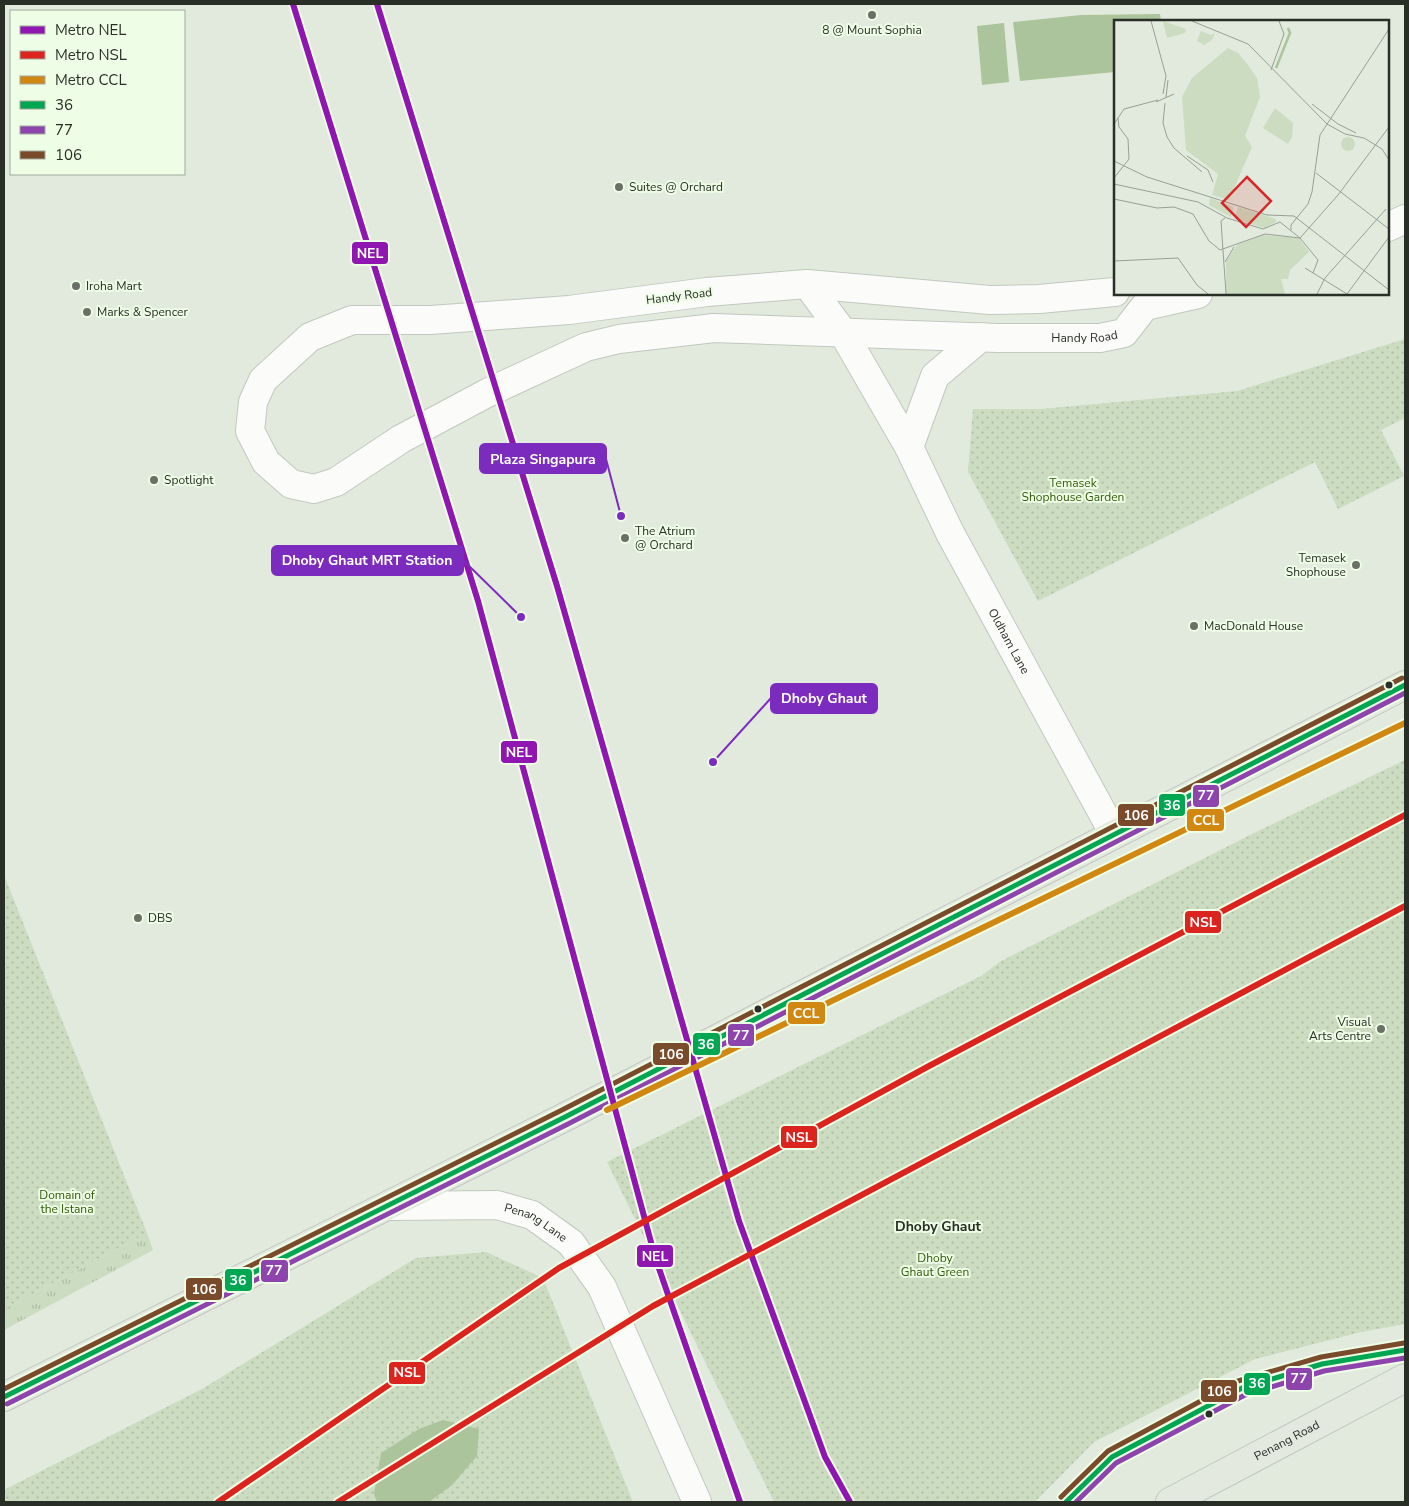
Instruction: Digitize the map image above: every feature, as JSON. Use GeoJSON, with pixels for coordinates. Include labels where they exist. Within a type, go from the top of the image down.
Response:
{"type":"FeatureCollection","features":[{"type":"Feature","properties":{"kind":"main road"},"geometry":{"type":"LineString","coordinates":[[4,1397],[389,1206],[1405,685]]}},
{"type":"Feature","properties":{"kind":"main road","name":"Penang Road"},"geometry":{"type":"LineString","coordinates":[[1170,1502],[1405,1378]]}},
{"type":"Feature","properties":{"kind":"street"},"geometry":{"type":"LineString","coordinates":[[1389,227],[1405,219]]}},
{"type":"Feature","properties":{"kind":"street","name":"Handy Road"},"geometry":{"type":"LineString","coordinates":[[1114,292],[990,300],[807,284],[707,292],[569,310],[431,320],[352,320],[310,337],[262,380],[253,402],[250,431],[266,462],[291,484],[314,489],[336,482],[401,439],[489,392],[586,347],[611,341],[714,328],[980,337],[1100,338],[1124,333],[1134,300],[1187,295]]}},
{"type":"Feature","properties":{"kind":"street","name":"Oldham Lane"},"geometry":{"type":"LineString","coordinates":[[807,284],[842,332],[909,447],[950,533],[1114,834]]}},
{"type":"Feature","properties":{"kind":"street"},"geometry":{"type":"LineString","coordinates":[[909,447],[935,376],[980,337]]}},
{"type":"Feature","properties":{"kind":"street","name":"Penang Lane"},"geometry":{"type":"LineString","coordinates":[[389,1206],[497,1206],[532,1215],[571,1243],[602,1287],[697,1502]]}},
{"type":"Feature","properties":{"kind":"green space","name":"Temasek Shophouse Garden"},"geometry":{"type":"Polygon","coordinates":[[[1405,339],[1405,418],[1381,430],[1404,476],[1338,509],[1315,462],[1038,601],[968,472],[973,409],[1041,409],[1237,391],[1405,339]]]}},
{"type":"Feature","properties":{"kind":"green space","name":"Dhoby Ghaut Green"},"geometry":{"type":"Polygon","coordinates":[[[1405,760],[1405,1324],[1361,1332],[1255,1359],[1094,1442],[1035,1502],[774,1502],[607,1162],[981,976],[1001,961],[1254,833],[1405,760]]]}},
{"type":"Feature","properties":{"kind":"green space","name":"Domain of the Istana"},"geometry":{"type":"Polygon","coordinates":[[[4,875],[147,1233],[4,1309],[4,875]]]}},
{"type":"Feature","properties":{"kind":"green space"},"geometry":{"type":"Polygon","coordinates":[[[147,1233],[153,1250],[4,1330],[4,1309],[147,1233]]]}},
{"type":"Feature","properties":{"kind":"green space"},"geometry":{"type":"Polygon","coordinates":[[[486,1252],[543,1278],[633,1502],[4,1502],[4,1490],[202,1389],[416,1258],[486,1252]]]}},
{"type":"Feature","properties":{"kind":"shaded area"},"geometry":{"type":"Polygon","coordinates":[[[1160,14],[1161,20],[1114,20],[1114,72],[1020,81],[1013,22],[1081,15],[1160,14]]]}},
{"type":"Feature","properties":{"kind":"shaded area"},"geometry":{"type":"Polygon","coordinates":[[[1004,23],[1009,82],[982,85],[977,26],[1004,23]]]}},
{"type":"Feature","properties":{"kind":"shaded area"},"geometry":{"type":"Polygon","coordinates":[[[443,1420],[479,1429],[477,1456],[452,1485],[429,1502],[377,1502],[374,1494],[381,1453],[419,1429],[443,1420]]]}},
{"type":"Feature","properties":{"kind":"metro line","name":"NEL"},"geometry":{"type":"LineString","coordinates":[[293,4],[478,601],[655,1257],[740,1502]]}},
{"type":"Feature","properties":{"kind":"metro line","name":"NEL"},"geometry":{"type":"LineString","coordinates":[[377,4],[557,586],[739,1221],[825,1457],[850,1502]]}},
{"type":"Feature","properties":{"kind":"metro line","name":"CCL"},"geometry":{"type":"LineString","coordinates":[[607,1110],[1405,723]]}},
{"type":"Feature","properties":{"kind":"metro line","name":"NSL"},"geometry":{"type":"LineString","coordinates":[[218,1502],[559,1268],[929,1066],[1405,815]]}},
{"type":"Feature","properties":{"kind":"metro line","name":"NSL"},"geometry":{"type":"LineString","coordinates":[[338,1502],[653,1306],[1405,906]]}},
{"type":"Feature","properties":{"kind":"transit line","name":"106"},"geometry":{"type":"LineString","coordinates":[[4,1389],[562,1110],[1402,678]]}},
{"type":"Feature","properties":{"kind":"transit line","name":"36"},"geometry":{"type":"LineString","coordinates":[[4,1397],[565,1117],[1405,685]]}},
{"type":"Feature","properties":{"kind":"transit line","name":"77"},"geometry":{"type":"LineString","coordinates":[[7,1404],[568,1124],[1405,693]]}},
{"type":"Feature","properties":{"kind":"transit line","name":"106"},"geometry":{"type":"LineString","coordinates":[[1061,1497],[1108,1451],[1238,1381],[1321,1357],[1404,1343]]}},
{"type":"Feature","properties":{"kind":"transit line","name":"36"},"geometry":{"type":"LineString","coordinates":[[1066,1502],[1112,1457],[1242,1388],[1322,1364],[1405,1350]]}},
{"type":"Feature","properties":{"kind":"transit line","name":"77"},"geometry":{"type":"LineString","coordinates":[[1076,1502],[1116,1463],[1245,1395],[1324,1371],[1405,1358]]}},
{"type":"Feature","properties":{"kind":"place","name":"8 @ Mount Sophia"},"geometry":{"type":"Point","coordinates":[872,15]}},
{"type":"Feature","properties":{"kind":"place","name":"Suites @ Orchard"},"geometry":{"type":"Point","coordinates":[619,187]}},
{"type":"Feature","properties":{"kind":"place","name":"Iroha Mart"},"geometry":{"type":"Point","coordinates":[76,286]}},
{"type":"Feature","properties":{"kind":"place","name":"Marks & Spencer"},"geometry":{"type":"Point","coordinates":[87,312]}},
{"type":"Feature","properties":{"kind":"place","name":"Spotlight"},"geometry":{"type":"Point","coordinates":[154,480]}},
{"type":"Feature","properties":{"kind":"place","name":"Plaza Singapura"},"geometry":{"type":"Point","coordinates":[621,516]}},
{"type":"Feature","properties":{"kind":"place","name":"The Atrium @ Orchard"},"geometry":{"type":"Point","coordinates":[625,538]}},
{"type":"Feature","properties":{"kind":"place","name":"Temasek Shophouse"},"geometry":{"type":"Point","coordinates":[1356,565]}},
{"type":"Feature","properties":{"kind":"place","name":"Dhoby Ghaut MRT Station"},"geometry":{"type":"Point","coordinates":[521,617]}},
{"type":"Feature","properties":{"kind":"place","name":"MacDonald House"},"geometry":{"type":"Point","coordinates":[1194,626]}},
{"type":"Feature","properties":{"kind":"place","name":"Dhoby Ghaut"},"geometry":{"type":"Point","coordinates":[713,762]}},
{"type":"Feature","properties":{"kind":"place","name":"DBS"},"geometry":{"type":"Point","coordinates":[138,918]}},
{"type":"Feature","properties":{"kind":"place","name":"Visual Arts Centre"},"geometry":{"type":"Point","coordinates":[1381,1029]}},
{"type":"Feature","properties":{"kind":"district","name":"Dhoby Ghaut"},"geometry":{"type":"Point","coordinates":[938,1226]}}]}
